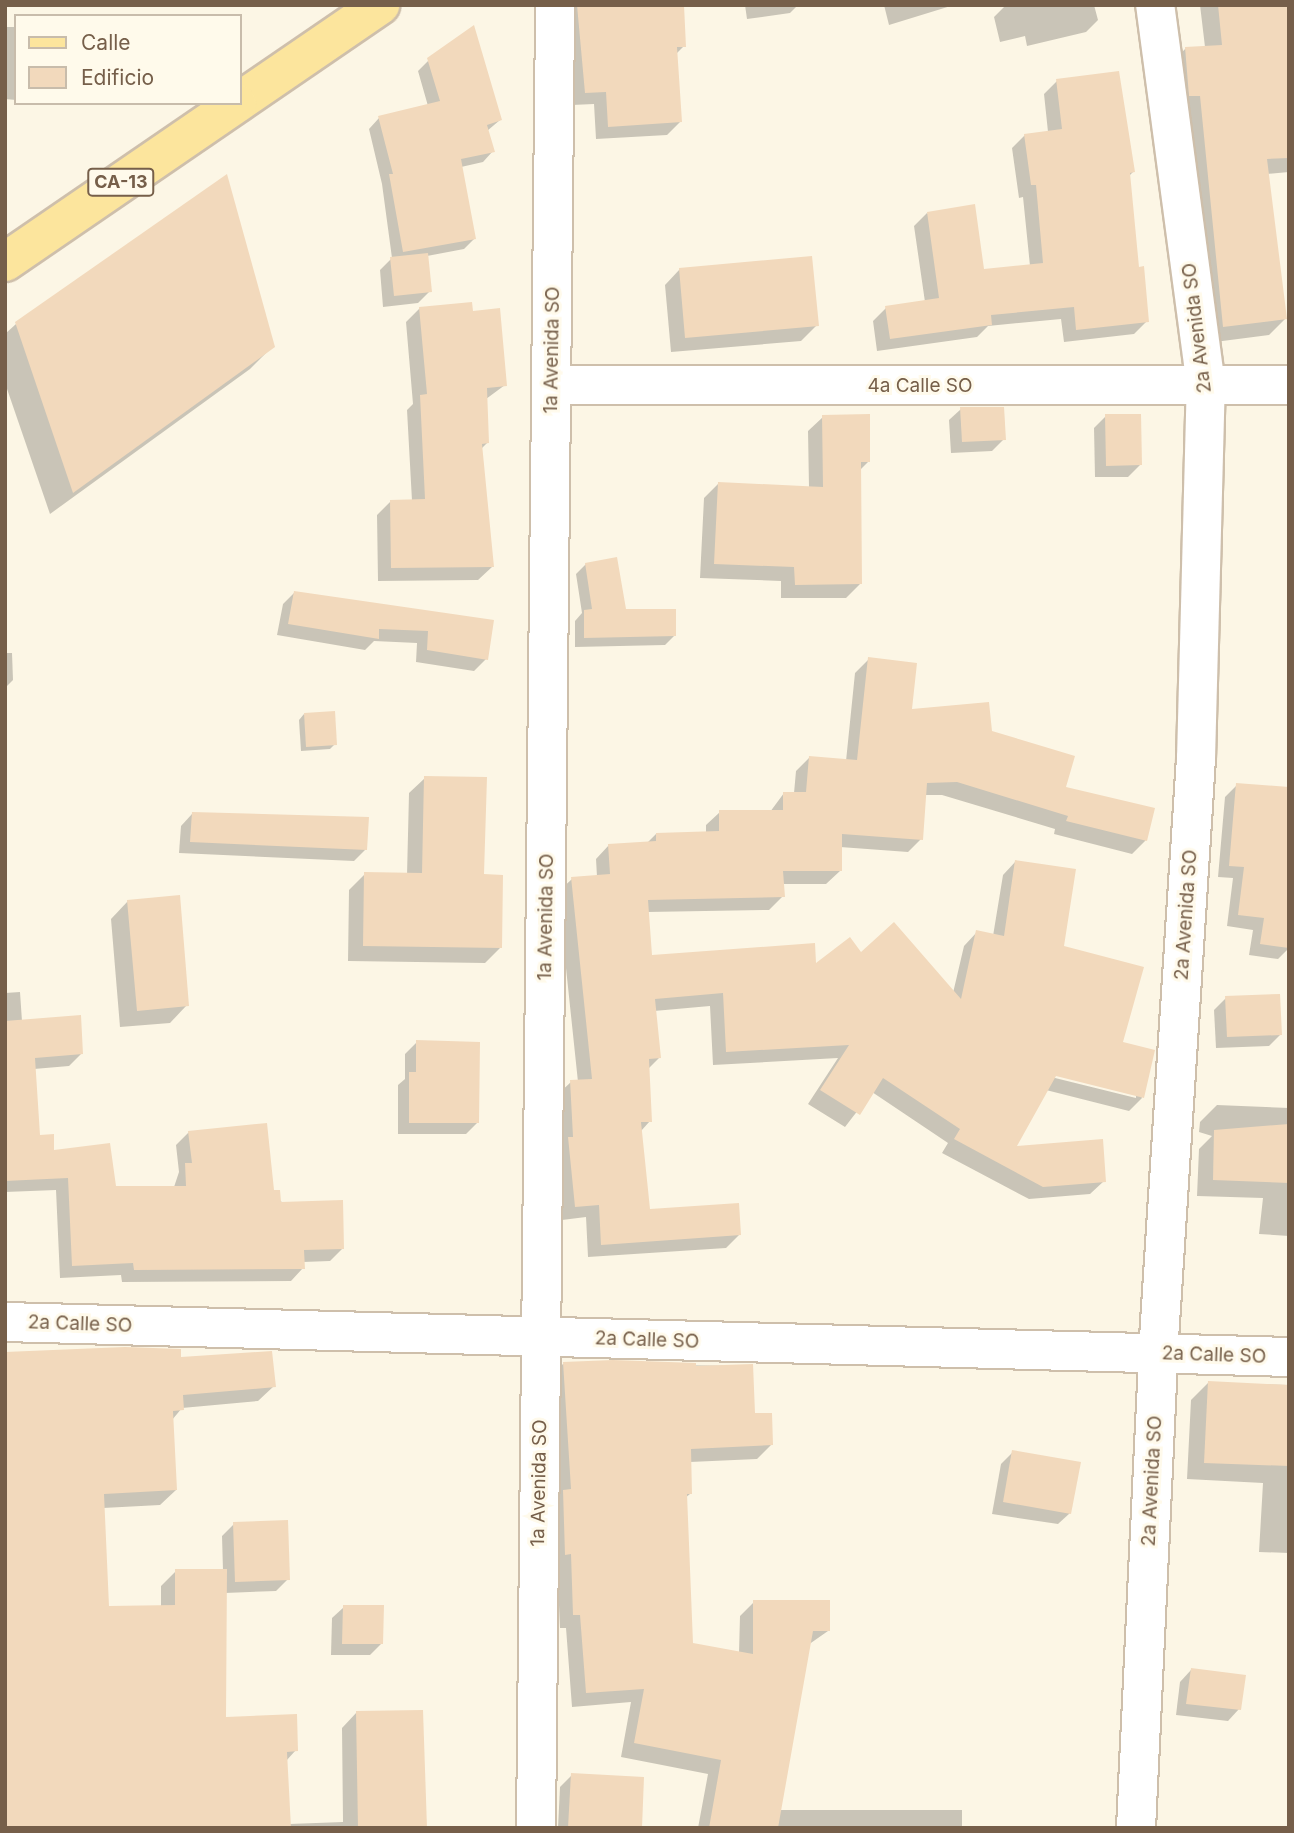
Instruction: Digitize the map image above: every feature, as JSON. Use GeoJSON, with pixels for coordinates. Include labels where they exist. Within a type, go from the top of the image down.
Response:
{"type":"FeatureCollection","features":[{"type":"Feature","properties":{"kind":"main road","name":"CA-13"},"geometry":{"type":"LineString","coordinates":[[242,99],[380,5]]}},
{"type":"Feature","properties":{"kind":"main road","name":"CA-13"},"geometry":{"type":"LineString","coordinates":[[5,262],[234,105]]}},
{"type":"Feature","properties":{"kind":"street","name":"1a Avenida SO"},"geometry":{"type":"LineString","coordinates":[[536,1828],[555,5]]}},
{"type":"Feature","properties":{"kind":"street","name":"2a Avenida SO"},"geometry":{"type":"LineString","coordinates":[[1136,1828],[1158,1354],[1196,759],[1206,386],[1155,5]]}},
{"type":"Feature","properties":{"kind":"street","name":"4a Calle SO"},"geometry":{"type":"LineString","coordinates":[[551,385],[1289,385]]}},
{"type":"Feature","properties":{"kind":"street","name":"2a Calle SO"},"geometry":{"type":"LineString","coordinates":[[5,1322],[1289,1357]]}},
{"type":"Feature","properties":{"kind":"building"},"geometry":{"type":"Polygon","coordinates":[[[577,5],[684,5],[686,47],[677,47],[682,122],[608,127],[606,92],[585,93],[577,5]]]}},
{"type":"Feature","properties":{"kind":"building"},"geometry":{"type":"Polygon","coordinates":[[[1218,5],[1289,5],[1289,158],[1267,159],[1287,319],[1223,327],[1200,96],[1189,96],[1185,47],[1222,45],[1218,5]]]}},
{"type":"Feature","properties":{"kind":"building"},"geometry":{"type":"Polygon","coordinates":[[[474,25],[502,120],[487,125],[495,152],[461,159],[476,239],[403,252],[389,174],[393,174],[378,116],[440,101],[427,58],[474,25]]]}},
{"type":"Feature","properties":{"kind":"building"},"geometry":{"type":"Polygon","coordinates":[[[1119,71],[1135,172],[1130,173],[1139,267],[1144,266],[1149,322],[1076,330],[1074,307],[991,315],[992,325],[890,339],[885,306],[939,298],[927,212],[975,204],[984,269],[1043,263],[1036,185],[1031,185],[1024,134],[1062,129],[1056,79],[1119,71]]]}},
{"type":"Feature","properties":{"kind":"building"},"geometry":{"type":"Polygon","coordinates":[[[227,174],[275,347],[73,493],[15,322],[227,174]]]}},
{"type":"Feature","properties":{"kind":"building"},"geometry":{"type":"Polygon","coordinates":[[[428,253],[432,292],[394,296],[390,257],[428,253]]]}},
{"type":"Feature","properties":{"kind":"building"},"geometry":{"type":"Polygon","coordinates":[[[812,256],[819,326],[685,338],[679,268],[812,256]]]}},
{"type":"Feature","properties":{"kind":"building"},"geometry":{"type":"Polygon","coordinates":[[[472,302],[473,311],[500,308],[507,386],[487,388],[489,443],[482,444],[494,567],[391,568],[390,500],[425,499],[420,395],[427,394],[419,307],[472,302]]]}},
{"type":"Feature","properties":{"kind":"building"},"geometry":{"type":"Polygon","coordinates":[[[960,407],[1004,407],[1006,440],[962,442],[960,407]]]}},
{"type":"Feature","properties":{"kind":"building"},"geometry":{"type":"Polygon","coordinates":[[[870,414],[870,462],[861,462],[862,584],[795,585],[794,567],[714,564],[718,482],[823,487],[822,415],[870,414]]]}},
{"type":"Feature","properties":{"kind":"building"},"geometry":{"type":"Polygon","coordinates":[[[1105,414],[1141,414],[1142,465],[1106,466],[1105,414]]]}},
{"type":"Feature","properties":{"kind":"building"},"geometry":{"type":"Polygon","coordinates":[[[617,557],[626,609],[676,609],[676,636],[584,638],[584,610],[592,609],[585,563],[617,557]]]}},
{"type":"Feature","properties":{"kind":"building"},"geometry":{"type":"Polygon","coordinates":[[[294,591],[494,620],[488,660],[427,650],[428,631],[379,629],[379,639],[288,624],[294,591]]]}},
{"type":"Feature","properties":{"kind":"building"},"geometry":{"type":"Polygon","coordinates":[[[868,657],[917,663],[912,709],[989,702],[992,731],[1075,756],[1066,787],[1155,808],[1147,841],[1066,821],[1068,816],[957,782],[927,783],[923,840],[842,834],[842,871],[783,871],[785,897],[648,900],[652,955],[815,943],[816,963],[850,937],[861,952],[894,922],[961,999],[976,930],[1004,936],[1015,860],[1076,869],[1064,946],[1144,967],[1123,1042],[1155,1050],[1144,1098],[1056,1076],[1017,1146],[1103,1139],[1106,1182],[1043,1187],[954,1139],[960,1129],[883,1078],[860,1115],[820,1090],[849,1045],[726,1052],[723,993],[655,999],[661,1058],[649,1059],[652,1122],[641,1122],[650,1209],[739,1203],[741,1235],[601,1245],[599,1205],[575,1207],[568,1137],[573,1137],[570,1080],[592,1079],[571,877],[610,874],[608,844],[656,841],[656,833],[719,831],[719,810],[783,810],[783,792],[806,792],[809,756],[857,760],[868,657]]]}},
{"type":"Feature","properties":{"kind":"building"},"geometry":{"type":"Polygon","coordinates":[[[335,711],[337,745],[306,747],[304,713],[335,711]]]}},
{"type":"Feature","properties":{"kind":"building"},"geometry":{"type":"Polygon","coordinates":[[[424,776],[487,777],[484,874],[503,875],[502,948],[363,946],[364,872],[422,873],[424,776]]]}},
{"type":"Feature","properties":{"kind":"building"},"geometry":{"type":"Polygon","coordinates":[[[1236,783],[1289,787],[1289,948],[1260,944],[1264,918],[1238,915],[1244,867],[1229,866],[1236,783]]]}},
{"type":"Feature","properties":{"kind":"building"},"geometry":{"type":"Polygon","coordinates":[[[192,812],[369,817],[367,850],[190,842],[192,812]]]}},
{"type":"Feature","properties":{"kind":"building"},"geometry":{"type":"Polygon","coordinates":[[[180,895],[189,1006],[137,1011],[127,900],[180,895]]]}},
{"type":"Feature","properties":{"kind":"building"},"geometry":{"type":"Polygon","coordinates":[[[1280,994],[1282,1035],[1227,1037],[1225,996],[1280,994]]]}},
{"type":"Feature","properties":{"kind":"building"},"geometry":{"type":"Polygon","coordinates":[[[81,1015],[83,1054],[35,1058],[40,1135],[54,1134],[54,1150],[110,1143],[116,1186],[186,1186],[185,1163],[192,1163],[188,1131],[267,1123],[274,1190],[280,1190],[281,1202],[343,1200],[344,1249],[304,1250],[305,1269],[134,1270],[133,1263],[72,1266],[68,1178],[5,1181],[5,1021],[81,1015]]]}},
{"type":"Feature","properties":{"kind":"building"},"geometry":{"type":"Polygon","coordinates":[[[416,1040],[480,1042],[479,1123],[409,1123],[409,1072],[416,1072],[416,1040]]]}},
{"type":"Feature","properties":{"kind":"building"},"geometry":{"type":"Polygon","coordinates":[[[1289,1124],[1289,1183],[1213,1180],[1214,1130],[1289,1124]]]}},
{"type":"Feature","properties":{"kind":"building"},"geometry":{"type":"Polygon","coordinates":[[[125,1347],[181,1349],[181,1357],[272,1351],[276,1387],[183,1395],[184,1410],[173,1411],[177,1490],[104,1494],[109,1606],[175,1605],[175,1569],[227,1569],[226,1717],[297,1714],[298,1751],[287,1752],[291,1828],[5,1828],[5,1352],[125,1347]]]}},
{"type":"Feature","properties":{"kind":"building"},"geometry":{"type":"Polygon","coordinates":[[[613,1360],[696,1363],[696,1366],[753,1364],[755,1413],[772,1413],[773,1445],[691,1449],[692,1494],[687,1494],[693,1643],[753,1654],[753,1600],[830,1600],[830,1631],[813,1631],[778,1828],[709,1828],[721,1760],[634,1743],[644,1689],[586,1693],[580,1615],[573,1615],[571,1554],[565,1555],[563,1490],[571,1489],[563,1362],[613,1360]]]}},
{"type":"Feature","properties":{"kind":"building"},"geometry":{"type":"Polygon","coordinates":[[[1208,1381],[1289,1385],[1289,1466],[1204,1463],[1208,1381]]]}},
{"type":"Feature","properties":{"kind":"building"},"geometry":{"type":"Polygon","coordinates":[[[1012,1450],[1081,1462],[1071,1514],[1003,1502],[1012,1450]]]}},
{"type":"Feature","properties":{"kind":"building"},"geometry":{"type":"Polygon","coordinates":[[[288,1520],[290,1580],[235,1582],[233,1522],[288,1520]]]}},
{"type":"Feature","properties":{"kind":"building"},"geometry":{"type":"Polygon","coordinates":[[[343,1605],[384,1605],[383,1644],[342,1644],[343,1605]]]}},
{"type":"Feature","properties":{"kind":"building"},"geometry":{"type":"Polygon","coordinates":[[[1191,1668],[1246,1675],[1241,1710],[1186,1704],[1191,1668]]]}},
{"type":"Feature","properties":{"kind":"building"},"geometry":{"type":"Polygon","coordinates":[[[423,1710],[427,1828],[358,1828],[356,1711],[423,1710]]]}},
{"type":"Feature","properties":{"kind":"building"},"geometry":{"type":"Polygon","coordinates":[[[571,1773],[644,1777],[642,1828],[568,1828],[571,1773]]]}}]}
